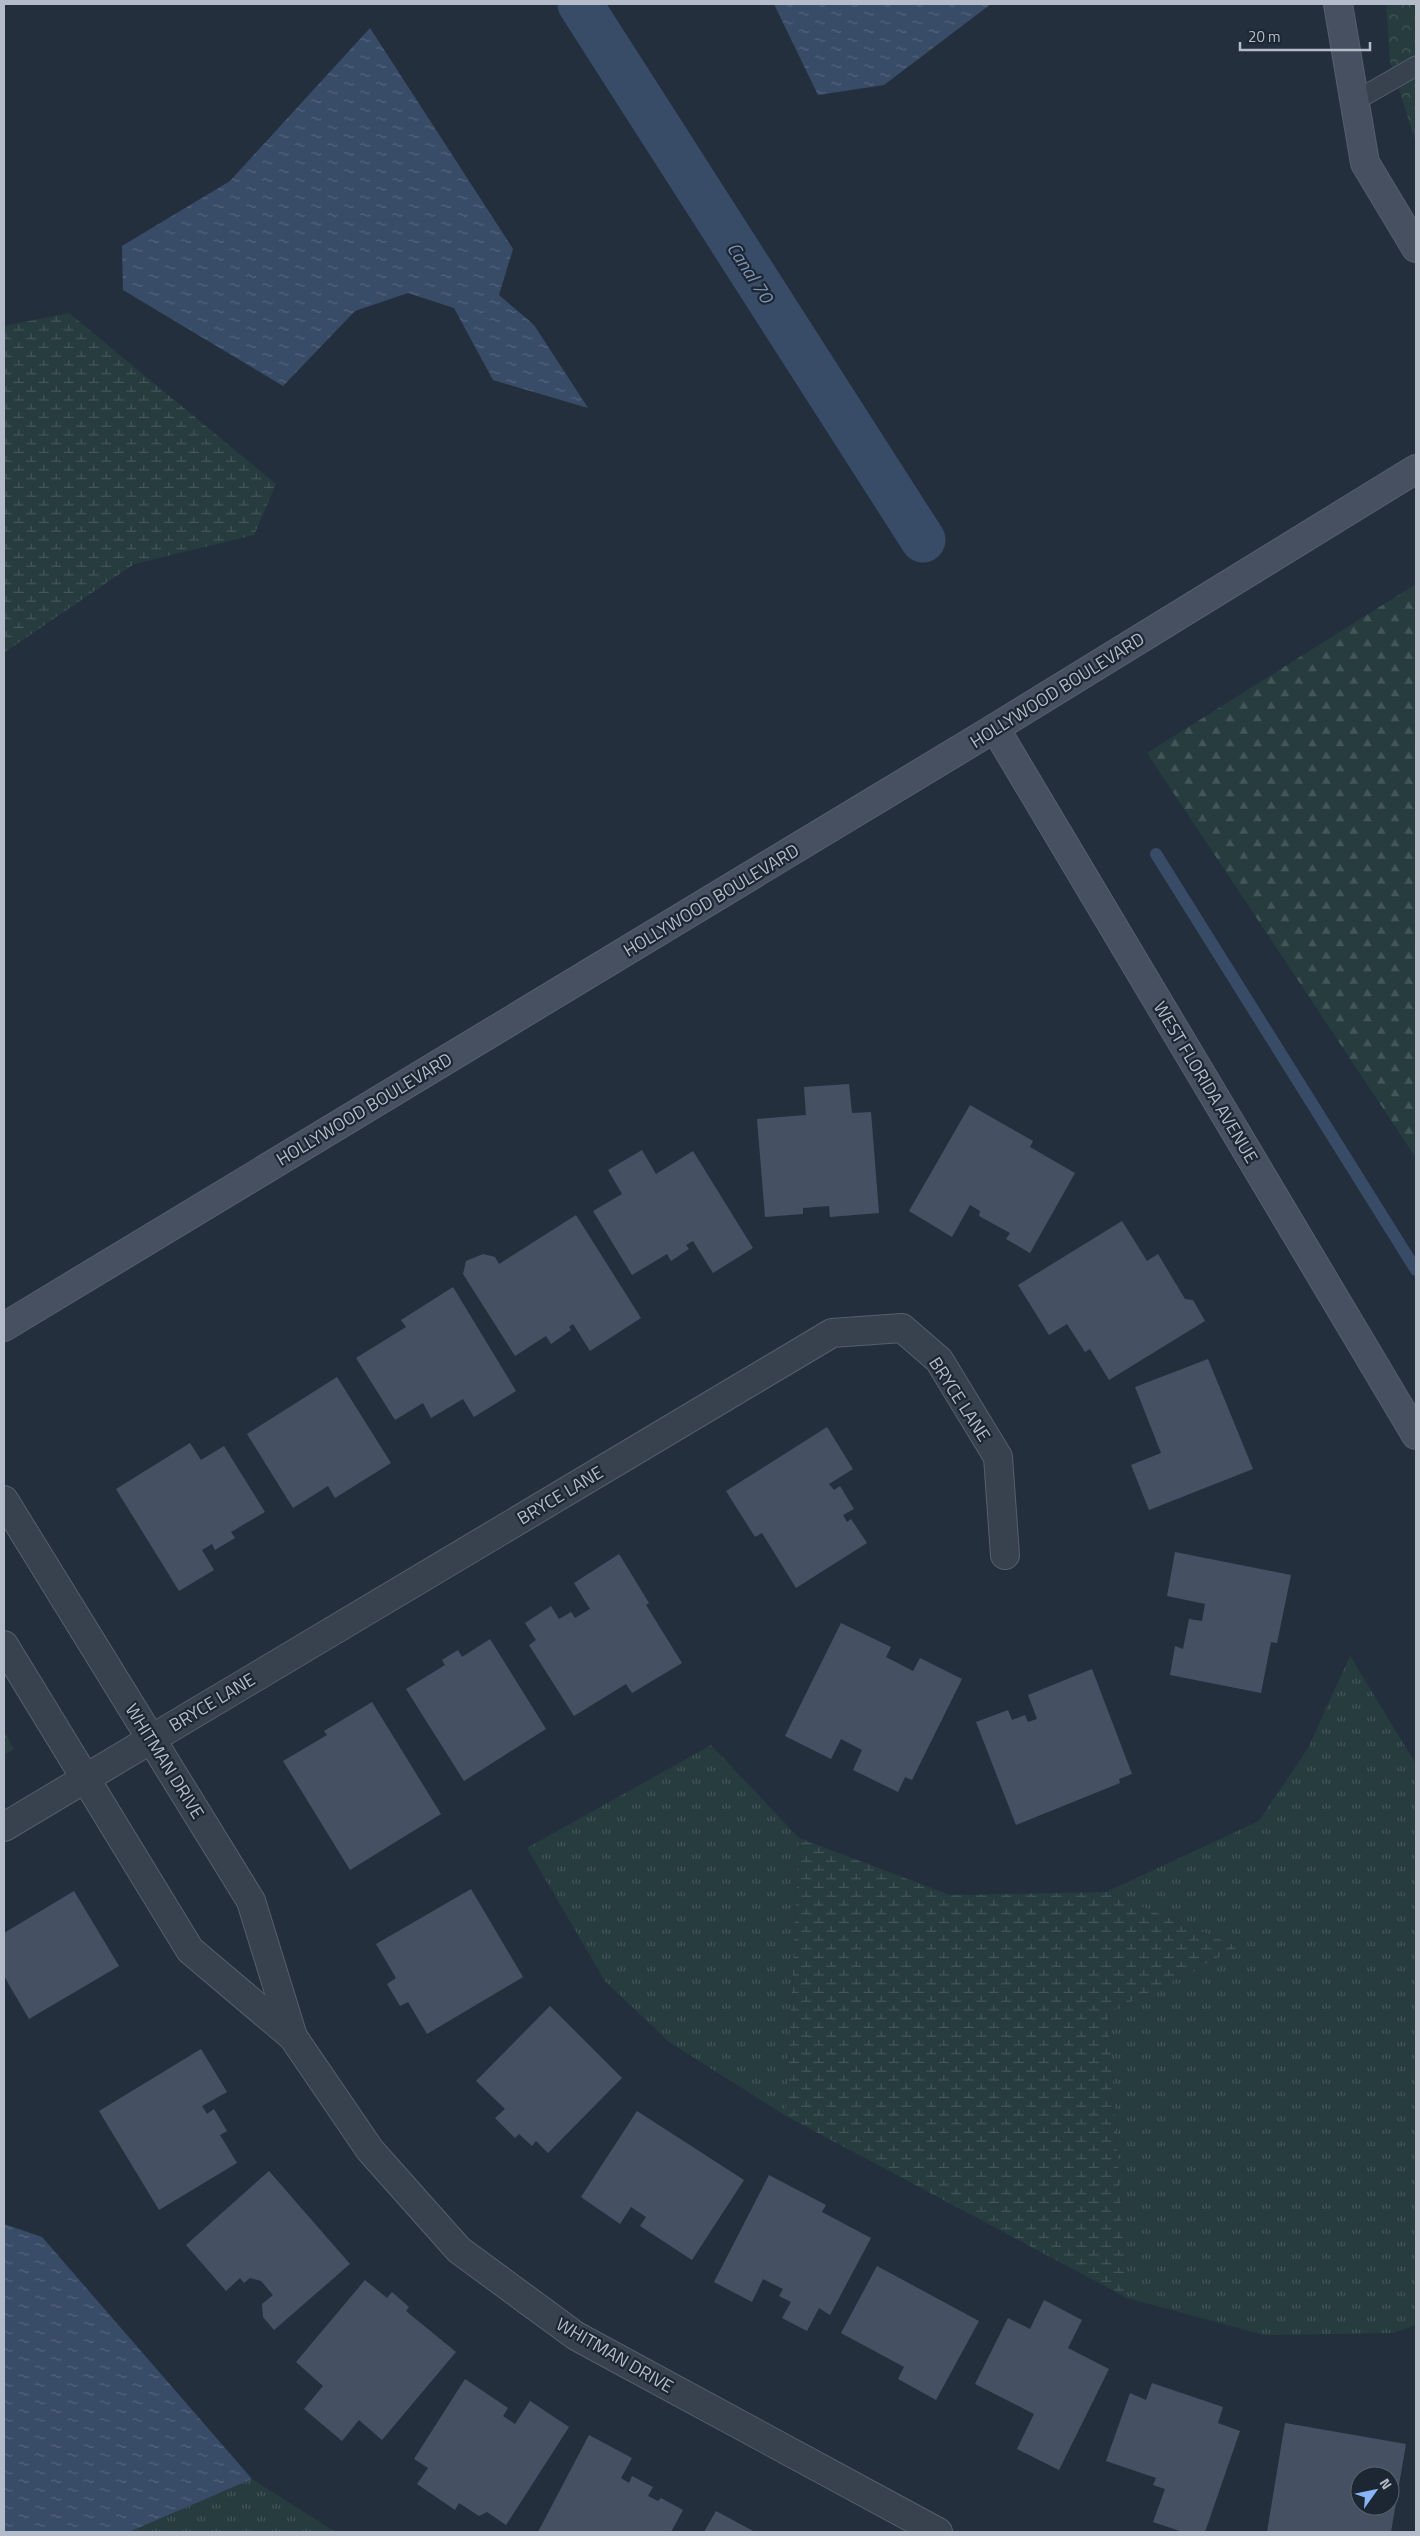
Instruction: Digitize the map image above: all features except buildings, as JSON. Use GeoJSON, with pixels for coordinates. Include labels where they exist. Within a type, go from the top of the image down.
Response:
{"type":"FeatureCollection","features":[{"type":"Feature","properties":{"kind":"street"},"geometry":{"type":"LineString","coordinates":[[1338,4],[1365,163],[1416,248]]}},
{"type":"Feature","properties":{"kind":"street","name":"HOLLYWOOD BOULEVARD"},"geometry":{"type":"LineString","coordinates":[[4,1327],[995,728],[1416,469]]}},
{"type":"Feature","properties":{"kind":"street","name":"WEST FLORIDA AVENUE"},"geometry":{"type":"LineString","coordinates":[[995,728],[1416,1435]]}},
{"type":"Feature","properties":{"kind":"street","name":"BRYCE LANE"},"geometry":{"type":"LineString","coordinates":[[4,1827],[832,1333],[902,1328],[939,1360],[998,1457],[1005,1555]]}},
{"type":"Feature","properties":{"kind":"street","name":"WHITMAN DRIVE"},"geometry":{"type":"LineString","coordinates":[[4,1500],[252,1901],[293,2037]]}},
{"type":"Feature","properties":{"kind":"street","name":"WHITMAN DRIVE"},"geometry":{"type":"LineString","coordinates":[[4,1645],[190,1950],[293,2037],[370,2150],[460,2250],[576,2336],[938,2532]]}},
{"type":"Feature","properties":{"kind":"lane"},"geometry":{"type":"LineString","coordinates":[[1355,101],[1416,66]]}},
{"type":"Feature","properties":{"kind":"green space"},"geometry":{"type":"Polygon","coordinates":[[[1386,4],[1416,4],[1416,143],[1390,61],[1386,4]]]}},
{"type":"Feature","properties":{"kind":"green space"},"geometry":{"type":"Polygon","coordinates":[[[69,313],[276,484],[254,535],[134,564],[5,652],[4,326],[69,313]]]}},
{"type":"Feature","properties":{"kind":"green space"},"geometry":{"type":"Polygon","coordinates":[[[1416,584],[1416,1158],[1147,753],[1416,584]]]}},
{"type":"Feature","properties":{"kind":"green space"},"geometry":{"type":"Polygon","coordinates":[[[1350,1656],[1416,1764],[1416,2325],[1393,2333],[1264,2335],[1127,2298],[1108,2013],[1239,1947],[1106,1892],[1259,1821],[1308,1748],[1350,1656]]]}},
{"type":"Feature","properties":{"kind":"green space"},"geometry":{"type":"Polygon","coordinates":[[[4,1732],[14,1749],[4,1755],[4,1732]]]}},
{"type":"Feature","properties":{"kind":"green space"},"geometry":{"type":"Polygon","coordinates":[[[711,1745],[799,1838],[786,2116],[669,2042],[605,1981],[527,1848],[711,1745]]]}},
{"type":"Feature","properties":{"kind":"green space"},"geometry":{"type":"Polygon","coordinates":[[[799,1838],[950,1895],[1106,1892],[1239,1947],[1108,2013],[1127,2298],[786,2116],[799,1838]]]}},
{"type":"Feature","properties":{"kind":"green space"},"geometry":{"type":"Polygon","coordinates":[[[252,2479],[334,2531],[129,2532],[252,2479]]]}},
{"type":"Feature","properties":{"kind":"water"},"geometry":{"type":"Polygon","coordinates":[[[774,4],[991,4],[884,85],[818,95],[774,4]]]}},
{"type":"Feature","properties":{"kind":"water"},"geometry":{"type":"Polygon","coordinates":[[[370,28],[513,249],[499,295],[534,325],[588,408],[493,380],[454,308],[408,293],[355,311],[283,386],[123,290],[122,246],[230,181],[370,28]]]}},
{"type":"Feature","properties":{"kind":"water"},"geometry":{"type":"Polygon","coordinates":[[[4,2224],[42,2237],[252,2479],[129,2532],[4,2532],[4,2224]]]}},
{"type":"Feature","properties":{"kind":"waterway","name":"Canal 70"},"geometry":{"type":"LineString","coordinates":[[580,4],[923,540]]}},
{"type":"Feature","properties":{"kind":"waterway"},"geometry":{"type":"LineString","coordinates":[[1156,854],[1416,1270]]}}]}
